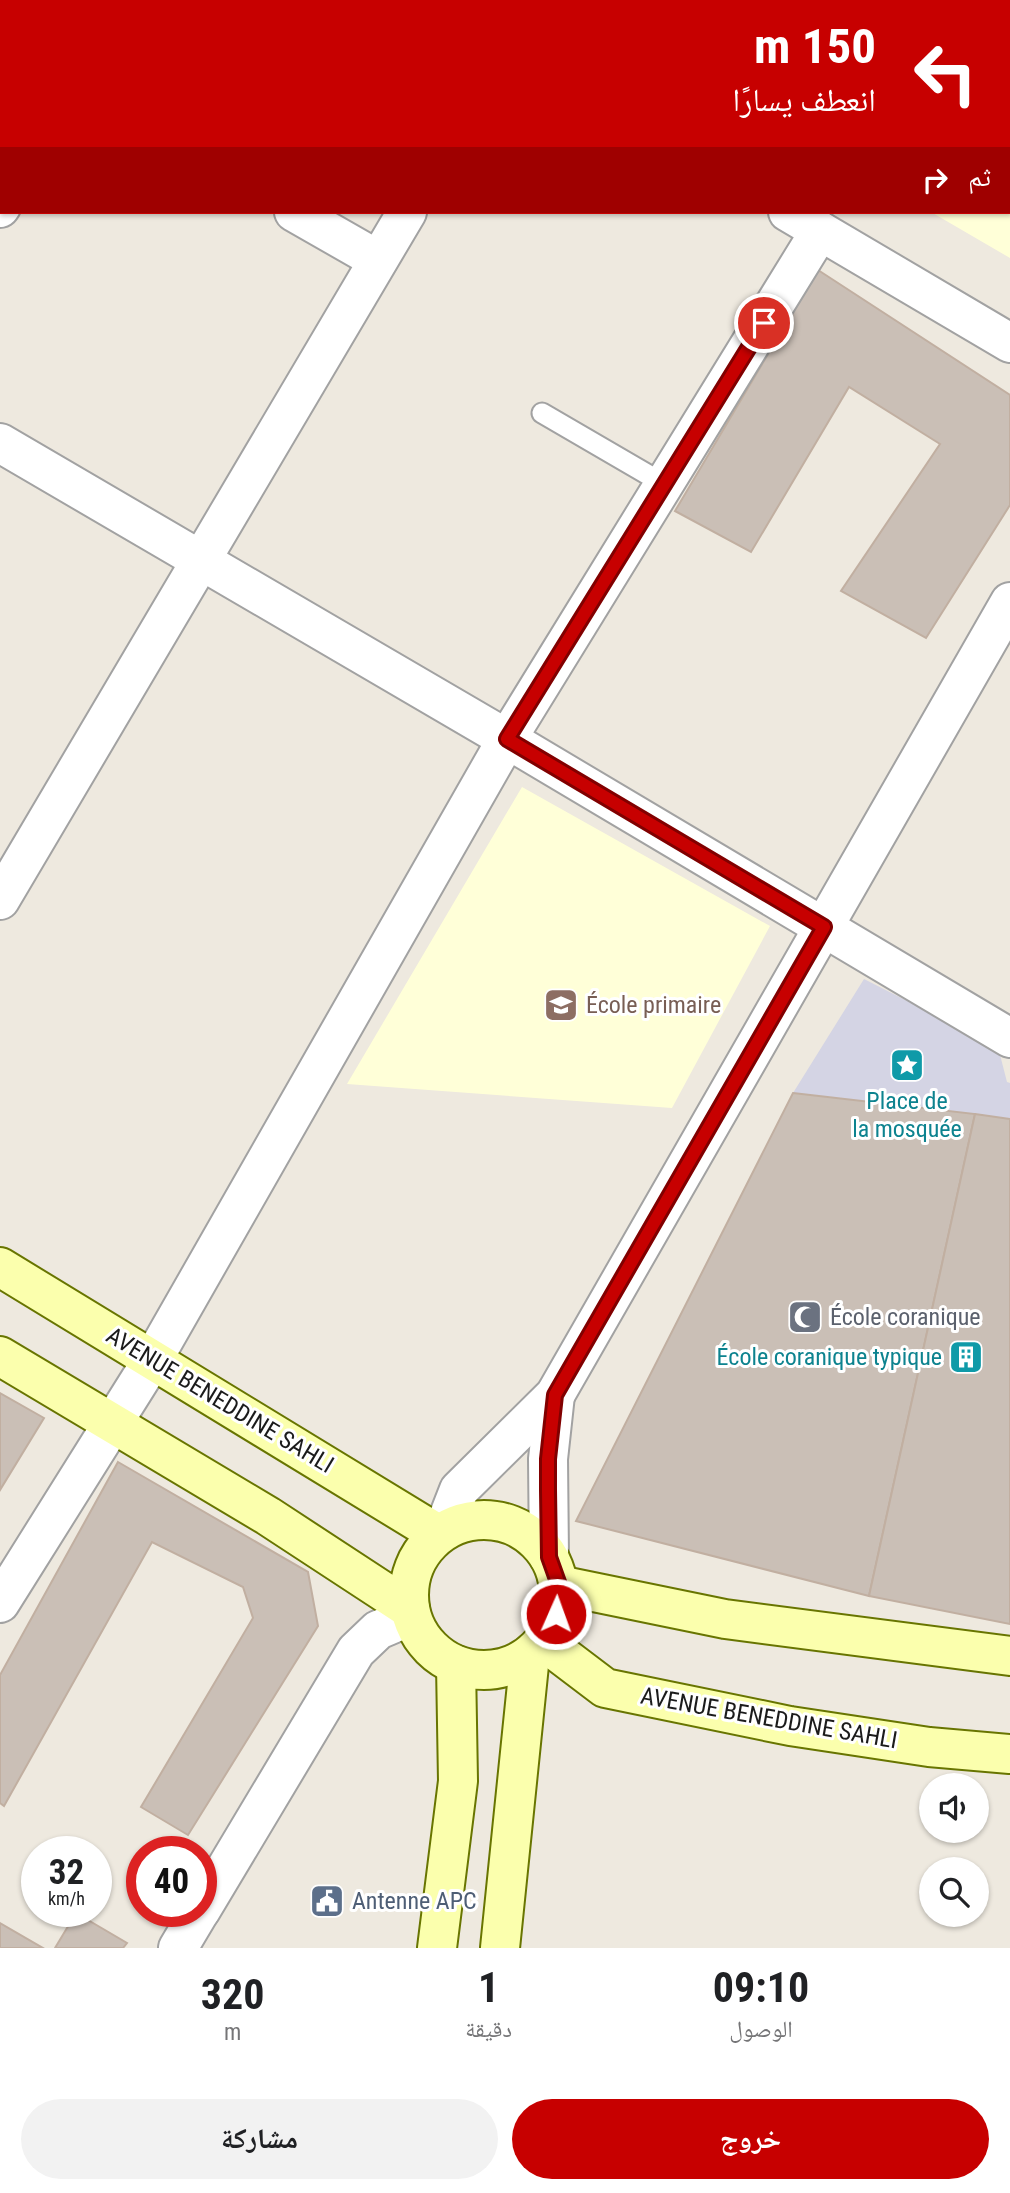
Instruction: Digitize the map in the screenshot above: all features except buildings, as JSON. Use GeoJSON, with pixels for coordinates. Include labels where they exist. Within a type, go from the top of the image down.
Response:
{"type":"FeatureCollection","features":[{"type":"Feature","properties":{"kind":"street"},"geometry":{"type":"LineString","coordinates":[[298,214],[378,260]]}},
{"type":"Feature","properties":{"kind":"street"},"geometry":{"type":"LineString","coordinates":[[0,900],[406,214]]}},
{"type":"Feature","properties":{"kind":"street"},"geometry":{"type":"LineString","coordinates":[[0,1604],[153,1359],[507,739],[664,484],[804,221],[1010,343]]}},
{"type":"Feature","properties":{"kind":"street"},"geometry":{"type":"LineString","coordinates":[[0,443],[202,559],[1010,1038]]}},
{"type":"Feature","properties":{"kind":"street"},"geometry":{"type":"LineString","coordinates":[[445,1530],[459,1490],[555,1395],[1008,611]]}},
{"type":"Feature","properties":{"kind":"street","name":"AVENUE BENEDDINE SAHLI"},"geometry":{"type":"LineString","coordinates":[[0,1267],[445,1530]]}},
{"type":"Feature","properties":{"kind":"street"},"geometry":{"type":"LineString","coordinates":[[0,1356],[303,1538],[410,1612]]}},
{"type":"Feature","properties":{"kind":"street"},"geometry":{"type":"LineString","coordinates":[[500,1948],[536,1648],[556,1614],[559,1600],[554,1571],[548,1459],[555,1395]]}},
{"type":"Feature","properties":{"kind":"street"},"geometry":{"type":"LineString","coordinates":[[536,1648],[513,1664],[494,1669],[475,1669],[456,1665],[428,1646],[418,1632],[410,1612],[408,1592],[417,1560],[426,1545],[445,1530],[470,1521],[488,1519],[506,1523],[538,1542],[554,1571],[725,1619],[1010,1656]]}},
{"type":"Feature","properties":{"kind":"street"},"geometry":{"type":"LineString","coordinates":[[217,1883],[356,1651],[378,1630],[410,1612]]}},
{"type":"Feature","properties":{"kind":"street","name":"AVENUE BENEDDINE SAHLI"},"geometry":{"type":"LineString","coordinates":[[536,1648],[605,1688],[790,1726],[929,1747],[1010,1754]]}},
{"type":"Feature","properties":{"kind":"street"},"geometry":{"type":"LineString","coordinates":[[438,1948],[458,1781],[456,1665]]}},
{"type":"Feature","properties":{"kind":"street"},"geometry":{"type":"LineString","coordinates":[[178,1948],[191,1927]]}},
{"type":"Feature","properties":{"kind":"lane"},"geometry":{"type":"LineString","coordinates":[[542,413],[664,484]]}},
{"type":"Feature","properties":{"kind":"shaded area"},"geometry":{"type":"Polygon","coordinates":[[[934,214],[1010,214],[1010,258],[934,214]]]}},
{"type":"Feature","properties":{"kind":"shaded area","name":"École primaire"},"geometry":{"type":"Polygon","coordinates":[[[522,787],[770,926],[672,1108],[347,1084],[522,787]]]}},
{"type":"Feature","properties":{"kind":"shaded area","name":"Place de la mosquée"},"geometry":{"type":"Polygon","coordinates":[[[864,979],[998,1047],[1007,1082],[1010,1083],[1010,1122],[793,1093],[864,979]]]}},
{"type":"Feature","properties":{"kind":"place","name":"École primaire"},"geometry":{"type":"Point","coordinates":[561,1005]}},
{"type":"Feature","properties":{"kind":"place","name":"Place de la mosquée"},"geometry":{"type":"Point","coordinates":[907,1065]}},
{"type":"Feature","properties":{"kind":"place","name":"École coranique"},"geometry":{"type":"Point","coordinates":[805,1317]}},
{"type":"Feature","properties":{"kind":"place","name":"École coranique typique"},"geometry":{"type":"Point","coordinates":[966,1357]}},
{"type":"Feature","properties":{"kind":"place","name":"Antenne APC"},"geometry":{"type":"Point","coordinates":[327,1901]}},
{"type":"Feature","properties":{"kind":"route"},"geometry":{"type":"LineString","coordinates":[[556,1614],[559,1585],[549,1557],[548,1490],[548,1459],[555,1395],[824,927],[507,739],[764,323]]}}]}
